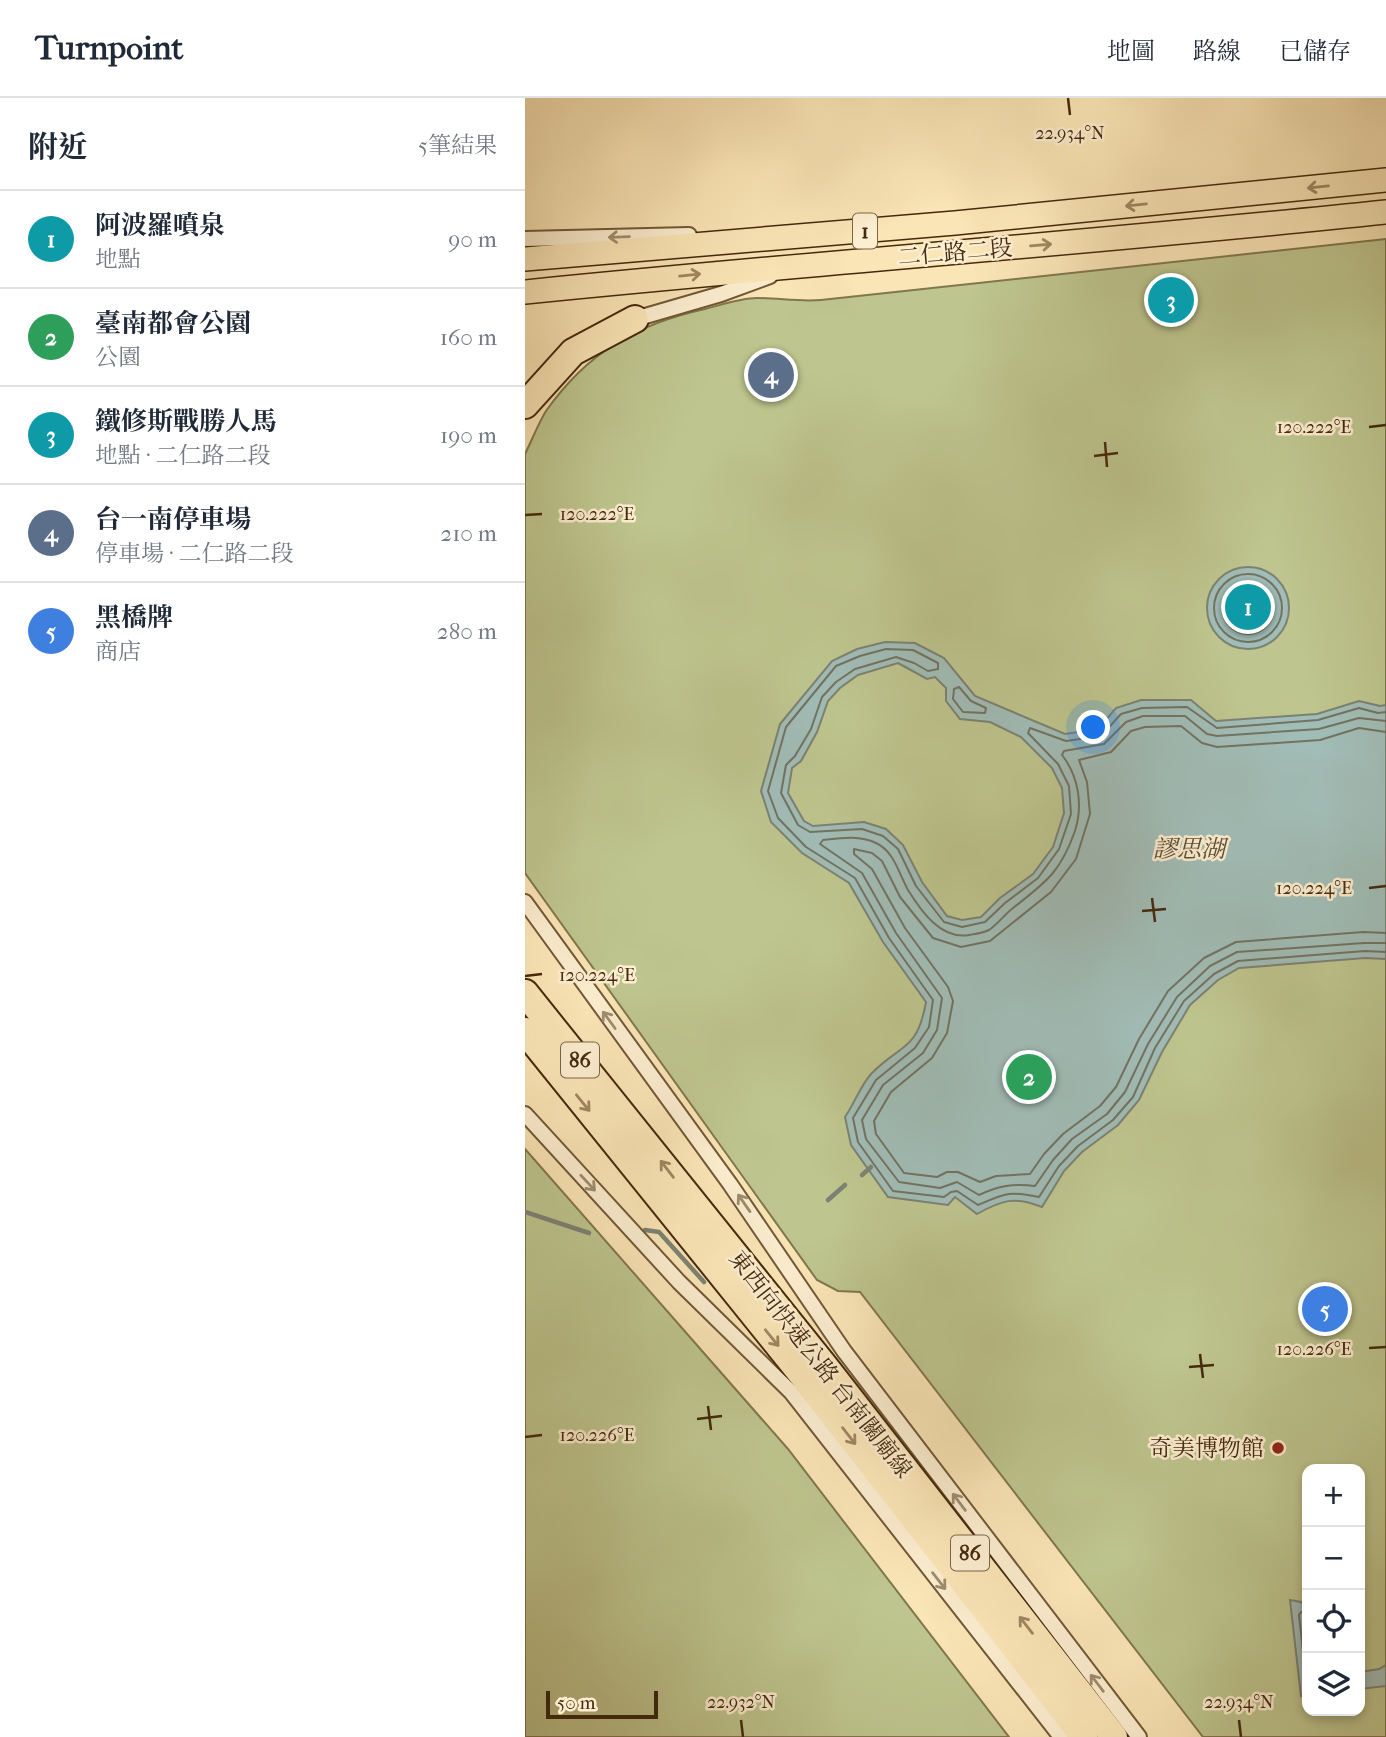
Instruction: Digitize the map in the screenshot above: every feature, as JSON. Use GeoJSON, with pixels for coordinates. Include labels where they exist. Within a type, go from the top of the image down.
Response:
{"type":"FeatureCollection","features":[{"type":"Feature","properties":{"kind":"highway"},"geometry":{"type":"LineString","coordinates":[[525,405],[573,352],[635,319]]}},
{"type":"Feature","properties":{"kind":"highway"},"geometry":{"type":"LineString","coordinates":[[525,975],[634,1128]]}},
{"type":"Feature","properties":{"kind":"highway","name":"東西向快速公路 台南關廟線"},"geometry":{"type":"LineString","coordinates":[[525,993],[634,1128],[746,1287]]}},
{"type":"Feature","properties":{"kind":"highway","name":"東西向快速公路 台南關廟線"},"geometry":{"type":"LineString","coordinates":[[525,1031],[746,1287],[1114,1737]]}},
{"type":"Feature","properties":{"kind":"highway","name":"東西向快速公路 台南關廟線"},"geometry":{"type":"LineString","coordinates":[[817,1374],[1084,1737]]}},
{"type":"Feature","properties":{"kind":"main road","name":"二仁路二段"},"geometry":{"type":"LineString","coordinates":[[525,259],[955,223],[1386,180]]}},
{"type":"Feature","properties":{"kind":"main road","name":"二仁路二段"},"geometry":{"type":"LineString","coordinates":[[525,292],[802,264],[1163,235],[1386,212]]}},
{"type":"Feature","properties":{"kind":"street"},"geometry":{"type":"LineString","coordinates":[[525,239],[689,235],[938,217],[955,223]]}},
{"type":"Feature","properties":{"kind":"street"},"geometry":{"type":"LineString","coordinates":[[525,421],[558,381],[595,348],[635,319],[721,294],[802,264]]}},
{"type":"Feature","properties":{"kind":"street"},"geometry":{"type":"LineString","coordinates":[[525,902],[783,1259],[817,1374],[1061,1737]]}},
{"type":"Feature","properties":{"kind":"street"},"geometry":{"type":"LineString","coordinates":[[525,1114],[712,1315],[817,1374],[1139,1737]]}},
{"type":"Feature","properties":{"kind":"green space"},"geometry":{"type":"Polygon","coordinates":[[[1386,239],[1386,1737],[1203,1737],[860,1292],[838,1291],[817,1280],[525,873],[525,454],[540,421],[562,391],[596,357],[615,344],[657,323],[744,299],[805,301],[1386,239]]]}},
{"type":"Feature","properties":{"kind":"green space"},"geometry":{"type":"Polygon","coordinates":[[[525,1149],[788,1449],[1009,1737],[525,1737],[525,1149]]]}},
{"type":"Feature","properties":{"kind":"water"},"geometry":{"type":"Polygon","coordinates":[[[1240,567],[1256,567],[1271,574],[1282,585],[1289,600],[1286,624],[1277,637],[1256,649],[1240,649],[1225,642],[1214,631],[1207,616],[1207,600],[1214,585],[1225,574],[1240,567]]]}},
{"type":"Feature","properties":{"kind":"water","name":"謬思湖"},"geometry":{"type":"Polygon","coordinates":[[[885,642],[915,643],[944,658],[975,696],[1065,734],[1098,729],[1116,708],[1141,700],[1191,700],[1216,721],[1317,714],[1359,701],[1386,705],[1386,959],[1365,958],[1239,968],[1218,980],[1190,1005],[1162,1052],[1139,1100],[1118,1125],[1082,1152],[1064,1171],[1042,1207],[1024,1201],[1008,1201],[977,1214],[955,1197],[948,1205],[888,1197],[851,1145],[845,1117],[871,1074],[913,1039],[926,1002],[883,942],[849,883],[802,853],[771,822],[761,791],[780,724],[832,661],[857,649],[885,642]],[[898,663],[858,675],[840,688],[828,701],[817,732],[801,761],[792,768],[788,793],[804,821],[813,826],[864,822],[886,829],[903,845],[922,882],[947,916],[962,920],[981,917],[1000,898],[1033,874],[1053,847],[1064,813],[1062,788],[1052,768],[1021,737],[990,722],[960,719],[946,701],[946,688],[935,677],[927,679],[898,663]]]}},
{"type":"Feature","properties":{"kind":"water"},"geometry":{"type":"Polygon","coordinates":[[[1290,1600],[1302,1603],[1301,1696],[1290,1600]]]}},
{"type":"Feature","properties":{"kind":"water"},"geometry":{"type":"Polygon","coordinates":[[[1386,1665],[1386,1686],[1365,1688],[1365,1671],[1386,1665]]]}},
{"type":"Feature","properties":{"kind":"waterway"},"geometry":{"type":"LineString","coordinates":[[862,1175],[871,1167]]}},
{"type":"Feature","properties":{"kind":"waterway"},"geometry":{"type":"LineString","coordinates":[[828,1200],[845,1185]]}},
{"type":"Feature","properties":{"kind":"waterway"},"geometry":{"type":"LineString","coordinates":[[525,1212],[589,1233]]}},
{"type":"Feature","properties":{"kind":"waterway"},"geometry":{"type":"LineString","coordinates":[[645,1230],[659,1232],[704,1282]]}},
{"type":"Feature","properties":{"kind":"place","name":"鐵修斯戰勝人馬"},"geometry":{"type":"Point","coordinates":[1171,300]}},
{"type":"Feature","properties":{"kind":"place","name":"台一南停車場"},"geometry":{"type":"Point","coordinates":[771,375]}},
{"type":"Feature","properties":{"kind":"place","name":"阿波羅噴泉"},"geometry":{"type":"Point","coordinates":[1248,607]}},
{"type":"Feature","properties":{"kind":"place","name":"臺南都會公園"},"geometry":{"type":"Point","coordinates":[1029,1077]}},
{"type":"Feature","properties":{"kind":"place","name":"黑橋牌"},"geometry":{"type":"Point","coordinates":[1325,1309]}},
{"type":"Feature","properties":{"kind":"place","name":"奇美博物館"},"geometry":{"type":"Point","coordinates":[1278,1448]}}]}
